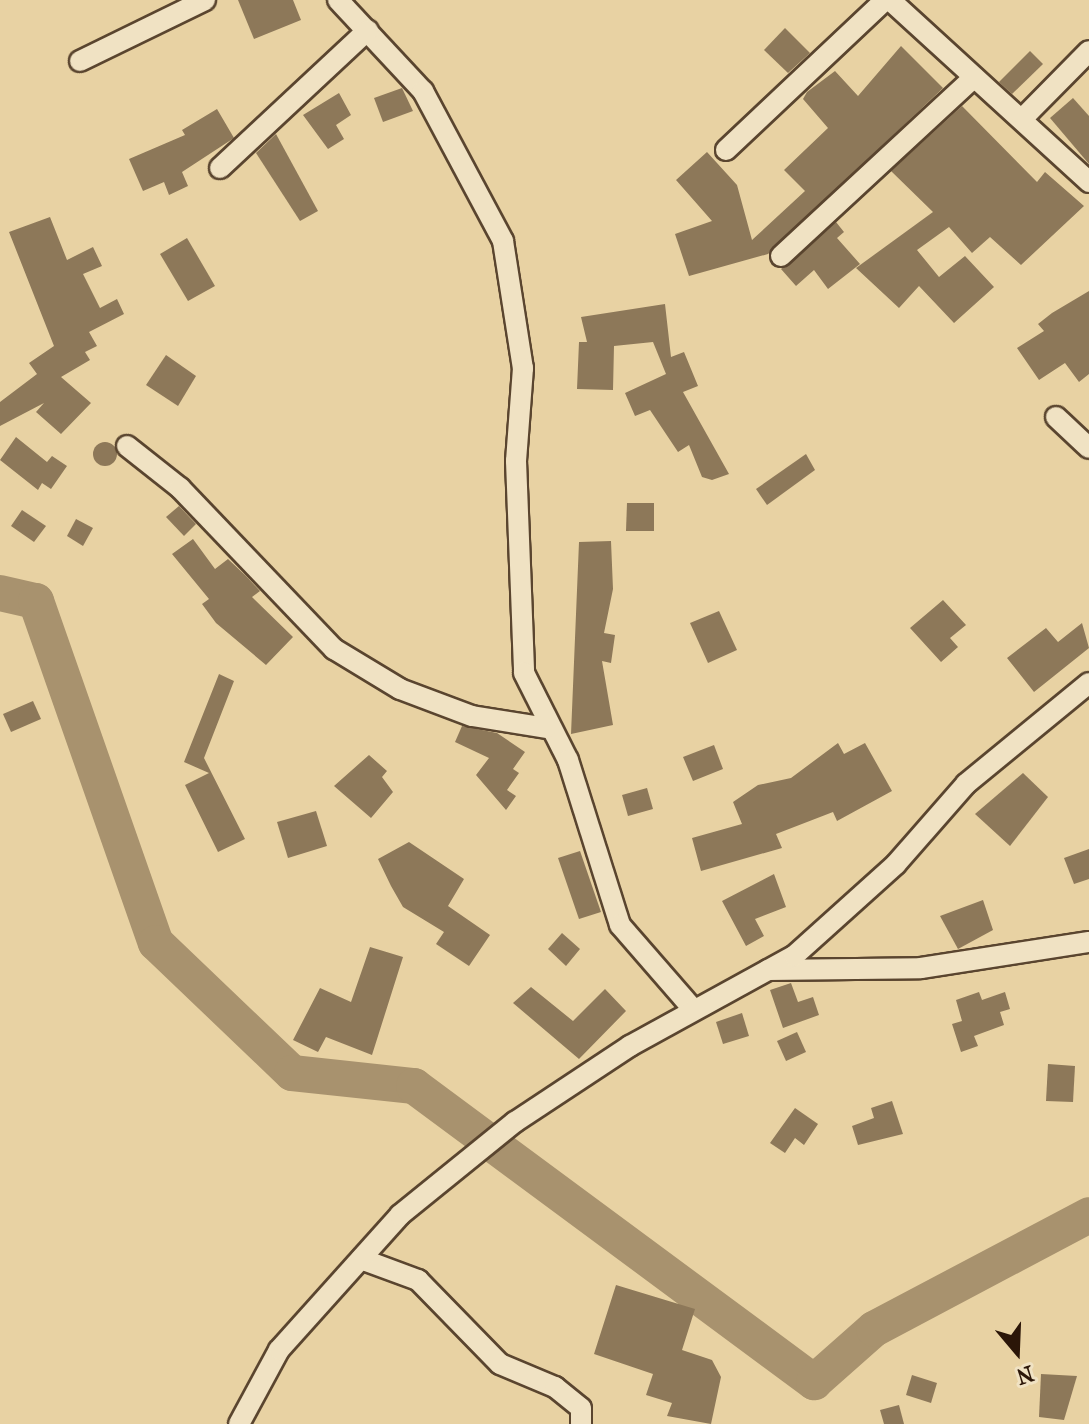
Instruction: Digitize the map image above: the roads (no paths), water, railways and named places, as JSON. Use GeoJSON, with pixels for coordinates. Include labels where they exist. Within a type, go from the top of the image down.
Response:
{"type":"FeatureCollection","features":[{"type":"Feature","properties":{"kind":"street"},"geometry":{"type":"LineString","coordinates":[[80,61],[205,0]]}},
{"type":"Feature","properties":{"kind":"street"},"geometry":{"type":"LineString","coordinates":[[338,0],[423,91],[503,241],[515,283],[523,368],[516,461],[524,673],[546,728],[568,760],[620,925],[693,1009]]}},
{"type":"Feature","properties":{"kind":"street"},"geometry":{"type":"LineString","coordinates":[[726,150],[888,0],[1089,182]]}},
{"type":"Feature","properties":{"kind":"street"},"geometry":{"type":"LineString","coordinates":[[220,168],[368,30]]}},
{"type":"Feature","properties":{"kind":"street"},"geometry":{"type":"LineString","coordinates":[[1022,119],[1089,51]]}},
{"type":"Feature","properties":{"kind":"street"},"geometry":{"type":"LineString","coordinates":[[781,256],[974,77]]}},
{"type":"Feature","properties":{"kind":"street"},"geometry":{"type":"LineString","coordinates":[[1056,417],[1089,448]]}},
{"type":"Feature","properties":{"kind":"street"},"geometry":{"type":"LineString","coordinates":[[127,446],[180,488],[334,649],[400,689],[472,716],[546,728]]}},
{"type":"Feature","properties":{"kind":"street"},"geometry":{"type":"LineString","coordinates":[[239,1424],[279,1350],[400,1215],[515,1122],[693,1009],[823,933],[966,784],[1089,683]]}},
{"type":"Feature","properties":{"kind":"street"},"geometry":{"type":"LineString","coordinates":[[764,970],[821,975],[921,968],[1089,942]]}},
{"type":"Feature","properties":{"kind":"street"},"geometry":{"type":"LineString","coordinates":[[361,1259],[418,1280],[500,1364],[555,1387],[581,1408],[581,1424]]}},
{"type":"Feature","properties":{"kind":"waterway"},"geometry":{"type":"LineString","coordinates":[[0,593],[36,601],[156,943],[292,1073],[414,1086],[814,1382],[874,1329],[1089,1215]]}}]}
